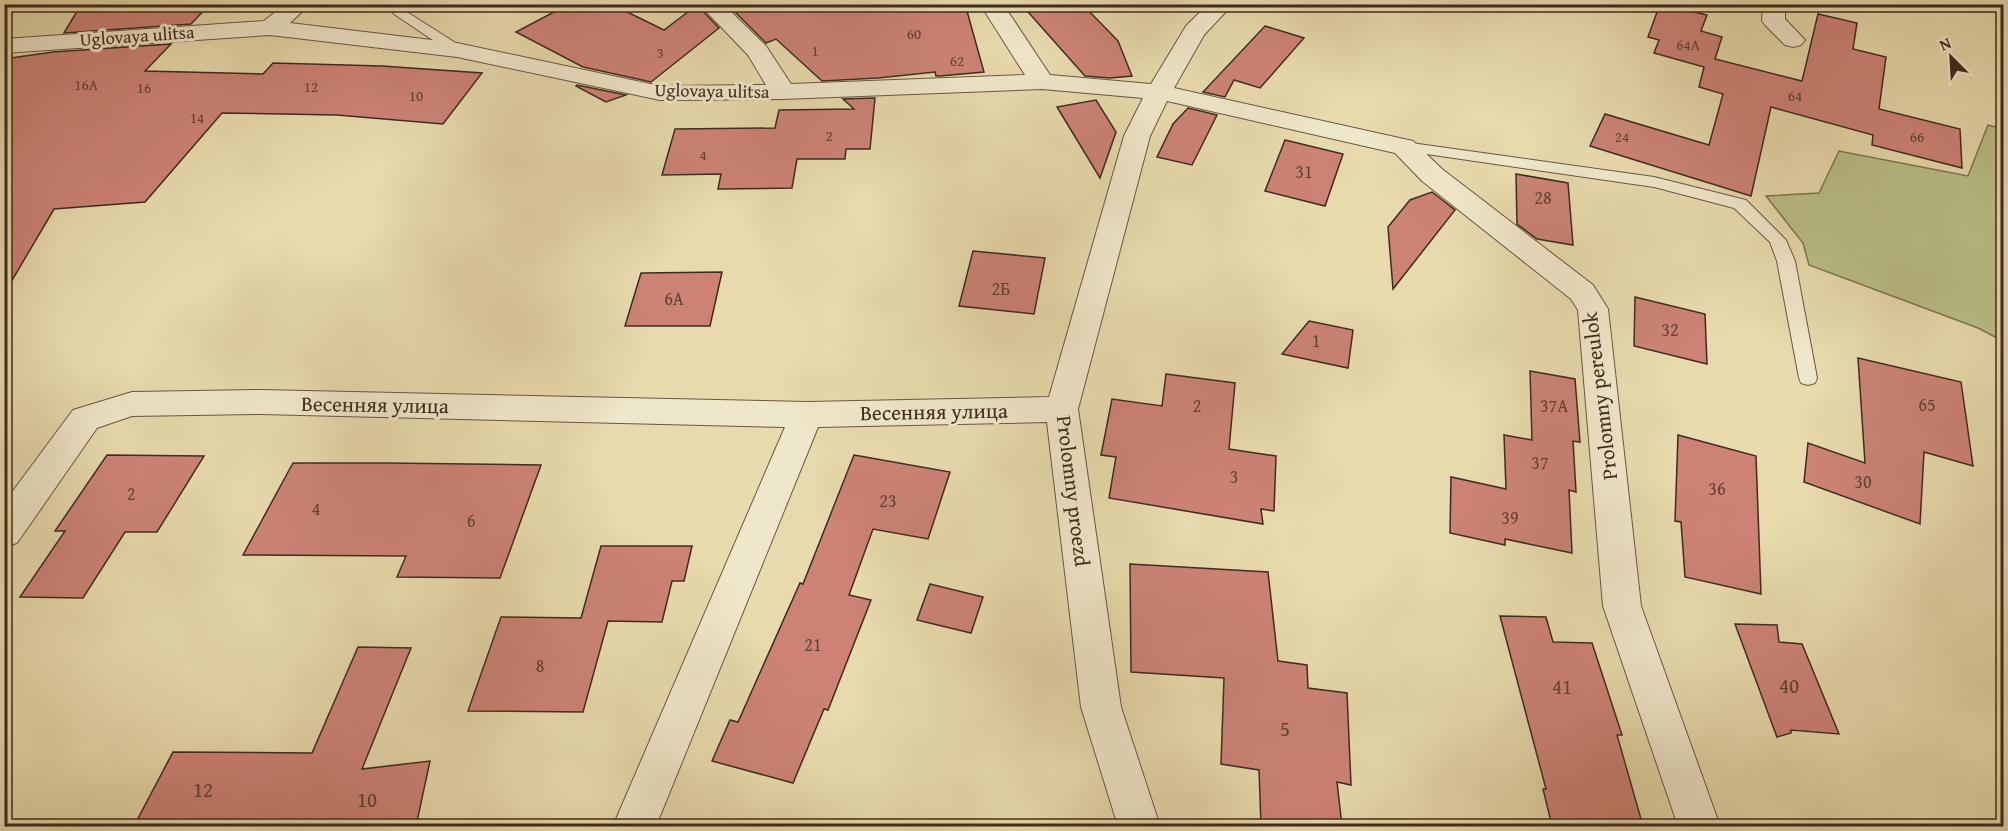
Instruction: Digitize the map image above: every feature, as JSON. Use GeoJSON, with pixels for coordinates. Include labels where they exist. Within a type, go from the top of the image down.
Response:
{"type":"FeatureCollection","features":[{"type":"Feature","properties":{"kind":"street"},"geometry":{"type":"LineString","coordinates":[[270,28],[299,4]]}},
{"type":"Feature","properties":{"kind":"street"},"geometry":{"type":"LineString","coordinates":[[710,4],[758,51],[783,92]]}},
{"type":"Feature","properties":{"kind":"street"},"geometry":{"type":"LineString","coordinates":[[991,4],[1042,82]]}},
{"type":"Feature","properties":{"kind":"street","name":"Prolomny proezd"},"geometry":{"type":"LineString","coordinates":[[1139,826],[1101,707],[1062,409],[1137,136],[1194,31],[1222,4]]}},
{"type":"Feature","properties":{"kind":"street"},"geometry":{"type":"LineString","coordinates":[[1774,4],[1774,21],[1793,40]]}},
{"type":"Feature","properties":{"kind":"street","name":"Uglovaya ulitsa"},"geometry":{"type":"LineString","coordinates":[[4,46],[270,28],[457,50],[660,93],[783,92],[1042,82],[1159,92]]}},
{"type":"Feature","properties":{"kind":"street"},"geometry":{"type":"LineString","coordinates":[[1159,92],[1404,147]]}},
{"type":"Feature","properties":{"kind":"street","name":"Prolomny pereulok"},"geometry":{"type":"LineString","coordinates":[[1404,147],[1432,175],[1582,292],[1593,309],[1622,606],[1699,826]]}},
{"type":"Feature","properties":{"kind":"street","name":"Весенняя улица"},"geometry":{"type":"LineString","coordinates":[[4,532],[85,419],[132,404],[261,402],[807,415],[1062,409]]}},
{"type":"Feature","properties":{"kind":"street"},"geometry":{"type":"LineString","coordinates":[[635,826],[807,415]]}},
{"type":"Feature","properties":{"kind":"lane"},"geometry":{"type":"LineString","coordinates":[[399,11],[457,50]]}},
{"type":"Feature","properties":{"kind":"lane"},"geometry":{"type":"LineString","coordinates":[[1404,147],[1654,182],[1740,204],[1778,240],[1786,261],[1808,378]]}},
{"type":"Feature","properties":{"kind":"green space"},"geometry":{"type":"Polygon","coordinates":[[[1988,125],[2003,129],[2003,341],[1978,328],[1809,265],[1803,243],[1766,196],[1819,193],[1839,151],[1968,176],[1988,125]]]}},
{"type":"Feature","properties":{"kind":"building"},"geometry":{"type":"Polygon","coordinates":[[[100,4],[210,4],[191,24],[64,33],[79,8],[100,4]]]}},
{"type":"Feature","properties":{"kind":"building"},"geometry":{"type":"Polygon","coordinates":[[[569,4],[611,4],[664,30],[697,5],[719,28],[651,82],[583,67],[516,32],[569,4]]]}},
{"type":"Feature","properties":{"kind":"building"},"geometry":{"type":"Polygon","coordinates":[[[727,4],[965,4],[984,72],[936,76],[935,72],[822,81],[776,39],[766,43],[727,4]]]}},
{"type":"Feature","properties":{"kind":"building"},"geometry":{"type":"Polygon","coordinates":[[[1021,4],[1072,4],[1078,11],[1087,9],[1118,41],[1132,76],[1110,78],[1085,76],[1021,4]]]}},
{"type":"Feature","properties":{"kind":"building"},"geometry":{"type":"Polygon","coordinates":[[[1660,4],[1707,15],[1701,31],[1722,37],[1715,59],[1802,81],[1818,14],[1857,23],[1853,49],[1886,57],[1879,109],[1960,129],[1962,168],[1872,145],[1873,135],[1771,107],[1751,196],[1590,146],[1605,114],[1709,145],[1723,94],[1699,87],[1704,67],[1654,53],[1659,40],[1648,37],[1660,4]]]}},
{"type":"Feature","properties":{"kind":"building"},"geometry":{"type":"Polygon","coordinates":[[[1265,26],[1304,38],[1260,88],[1234,80],[1225,97],[1203,92],[1265,26]]]}},
{"type":"Feature","properties":{"kind":"building"},"geometry":{"type":"Polygon","coordinates":[[[171,44],[145,71],[263,74],[273,63],[382,66],[482,73],[443,124],[337,115],[222,113],[145,202],[54,209],[4,294],[4,59],[53,52],[171,44]]]}},
{"type":"Feature","properties":{"kind":"building"},"geometry":{"type":"Polygon","coordinates":[[[577,85],[626,95],[606,102],[577,85]]]}},
{"type":"Feature","properties":{"kind":"building"},"geometry":{"type":"Polygon","coordinates":[[[875,98],[870,149],[846,149],[845,159],[797,159],[792,188],[718,189],[721,174],[662,175],[675,129],[775,128],[779,110],[854,109],[843,99],[875,98]]]}},
{"type":"Feature","properties":{"kind":"building"},"geometry":{"type":"Polygon","coordinates":[[[1096,100],[1116,132],[1100,178],[1057,107],[1096,100]]]}},
{"type":"Feature","properties":{"kind":"building"},"geometry":{"type":"Polygon","coordinates":[[[1188,108],[1217,115],[1192,165],[1157,157],[1173,124],[1188,108]]]}},
{"type":"Feature","properties":{"kind":"building"},"geometry":{"type":"Polygon","coordinates":[[[1285,140],[1343,154],[1325,206],[1265,191],[1285,140]]]}},
{"type":"Feature","properties":{"kind":"building"},"geometry":{"type":"Polygon","coordinates":[[[1516,174],[1568,183],[1573,245],[1537,239],[1517,224],[1516,174]]]}},
{"type":"Feature","properties":{"kind":"building"},"geometry":{"type":"Polygon","coordinates":[[[1432,192],[1455,210],[1393,289],[1388,227],[1410,200],[1432,192]]]}},
{"type":"Feature","properties":{"kind":"building"},"geometry":{"type":"Polygon","coordinates":[[[973,251],[1045,258],[1034,314],[959,306],[973,251]]]}},
{"type":"Feature","properties":{"kind":"building"},"geometry":{"type":"Polygon","coordinates":[[[722,272],[710,326],[625,326],[641,273],[722,272]]]}},
{"type":"Feature","properties":{"kind":"building"},"geometry":{"type":"Polygon","coordinates":[[[1635,297],[1705,314],[1707,364],[1634,346],[1635,297]]]}},
{"type":"Feature","properties":{"kind":"building"},"geometry":{"type":"Polygon","coordinates":[[[1309,321],[1353,330],[1348,368],[1282,354],[1309,321]]]}},
{"type":"Feature","properties":{"kind":"building"},"geometry":{"type":"Polygon","coordinates":[[[1858,358],[1961,382],[1973,466],[1924,452],[1920,524],[1804,482],[1808,443],[1865,463],[1858,358]]]}},
{"type":"Feature","properties":{"kind":"building"},"geometry":{"type":"Polygon","coordinates":[[[1530,371],[1575,379],[1580,442],[1573,441],[1576,492],[1569,490],[1572,553],[1505,539],[1505,545],[1450,533],[1451,477],[1506,489],[1504,435],[1532,440],[1530,371]]]}},
{"type":"Feature","properties":{"kind":"building"},"geometry":{"type":"Polygon","coordinates":[[[1166,374],[1235,383],[1229,449],[1276,456],[1274,511],[1261,509],[1263,524],[1109,498],[1116,457],[1101,455],[1112,399],[1162,406],[1166,374]]]}},
{"type":"Feature","properties":{"kind":"building"},"geometry":{"type":"Polygon","coordinates":[[[1678,435],[1756,456],[1761,594],[1685,577],[1681,522],[1675,521],[1678,435]]]}},
{"type":"Feature","properties":{"kind":"building"},"geometry":{"type":"Polygon","coordinates":[[[107,455],[204,456],[157,532],[125,532],[83,598],[20,597],[65,531],[55,531],[107,455]]]}},
{"type":"Feature","properties":{"kind":"building"},"geometry":{"type":"Polygon","coordinates":[[[854,455],[950,472],[928,539],[873,529],[849,595],[871,600],[828,710],[824,709],[793,783],[712,761],[730,720],[738,722],[800,583],[803,584],[854,455]]]}},
{"type":"Feature","properties":{"kind":"building"},"geometry":{"type":"Polygon","coordinates":[[[293,463],[541,465],[500,578],[397,577],[406,556],[243,555],[293,463]]]}},
{"type":"Feature","properties":{"kind":"building"},"geometry":{"type":"Polygon","coordinates":[[[601,546],[692,546],[684,581],[672,581],[662,622],[608,621],[583,712],[468,711],[501,617],[581,618],[601,546]]]}},
{"type":"Feature","properties":{"kind":"building"},"geometry":{"type":"Polygon","coordinates":[[[1130,564],[1268,572],[1278,661],[1307,665],[1308,688],[1347,693],[1351,785],[1337,782],[1342,826],[1261,826],[1259,770],[1221,764],[1224,678],[1131,672],[1130,564]]]}},
{"type":"Feature","properties":{"kind":"building"},"geometry":{"type":"Polygon","coordinates":[[[930,584],[983,597],[971,633],[917,620],[930,584]]]}},
{"type":"Feature","properties":{"kind":"building"},"geometry":{"type":"Polygon","coordinates":[[[1500,616],[1546,617],[1553,642],[1592,643],[1622,735],[1617,735],[1643,826],[1552,826],[1543,789],[1546,789],[1500,616]]]}},
{"type":"Feature","properties":{"kind":"building"},"geometry":{"type":"Polygon","coordinates":[[[1735,624],[1777,625],[1779,642],[1802,644],[1839,734],[1791,730],[1791,733],[1777,737],[1735,624]]]}},
{"type":"Feature","properties":{"kind":"building"},"geometry":{"type":"Polygon","coordinates":[[[358,647],[411,648],[362,769],[430,761],[416,826],[134,826],[173,752],[312,753],[358,647]]]}}]}
